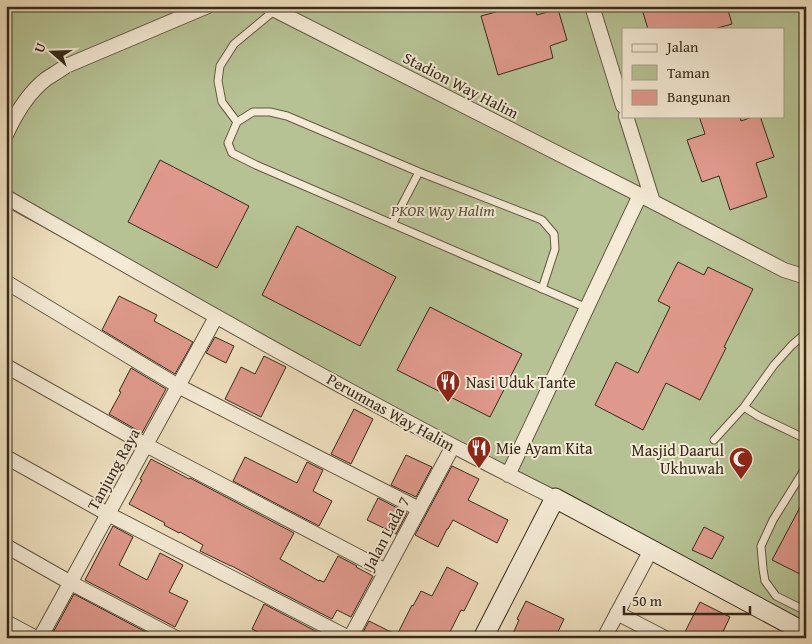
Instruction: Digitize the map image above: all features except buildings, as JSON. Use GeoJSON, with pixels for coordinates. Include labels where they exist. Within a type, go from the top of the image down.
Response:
{"type":"FeatureCollection","features":[{"type":"Feature","properties":{"kind":"street"},"geometry":{"type":"LineString","coordinates":[[6,135],[12,122],[31,94],[45,80],[66,66],[208,6]]}},
{"type":"Feature","properties":{"kind":"street"},"geometry":{"type":"LineString","coordinates":[[592,6],[622,103]]}},
{"type":"Feature","properties":{"kind":"street","name":"Stadion Way Halim"},"geometry":{"type":"LineString","coordinates":[[271,8],[784,270],[806,277]]}},
{"type":"Feature","properties":{"kind":"street"},"geometry":{"type":"LineString","coordinates":[[627,118],[653,202]]}},
{"type":"Feature","properties":{"kind":"street"},"geometry":{"type":"LineString","coordinates":[[508,475],[640,195]]}},
{"type":"Feature","properties":{"kind":"street","name":"Perumnas Way Halim"},"geometry":{"type":"LineString","coordinates":[[6,197],[216,317],[453,446],[555,498],[806,633]]}},
{"type":"Feature","properties":{"kind":"street","name":"Stadion Way Halim"},"geometry":{"type":"LineString","coordinates":[[784,270],[806,288]]}},
{"type":"Feature","properties":{"kind":"street"},"geometry":{"type":"LineString","coordinates":[[6,282],[178,386],[419,509]]}},
{"type":"Feature","properties":{"kind":"street","name":"Tanjung Raya"},"geometry":{"type":"LineString","coordinates":[[40,638],[216,317]]}},
{"type":"Feature","properties":{"kind":"street"},"geometry":{"type":"LineString","coordinates":[[6,366],[146,445],[386,571]]}},
{"type":"Feature","properties":{"kind":"street","name":"Jalan Lada 7"},"geometry":{"type":"LineString","coordinates":[[350,638],[453,446]]}},
{"type":"Feature","properties":{"kind":"street"},"geometry":{"type":"LineString","coordinates":[[6,457],[108,514],[350,638]]}},
{"type":"Feature","properties":{"kind":"street"},"geometry":{"type":"LineString","coordinates":[[483,638],[555,498]]}},
{"type":"Feature","properties":{"kind":"street"},"geometry":{"type":"LineString","coordinates":[[6,546],[71,584],[176,638]]}},
{"type":"Feature","properties":{"kind":"street"},"geometry":{"type":"LineString","coordinates":[[604,638],[650,550]]}},
{"type":"Feature","properties":{"kind":"street"},"geometry":{"type":"LineString","coordinates":[[617,612],[665,638]]}},
{"type":"Feature","properties":{"kind":"street"},"geometry":{"type":"LineString","coordinates":[[6,622],[36,638]]}},
{"type":"Feature","properties":{"kind":"lane"},"geometry":{"type":"LineString","coordinates":[[237,122],[222,102],[218,81],[220,66],[234,44],[271,8]]}},
{"type":"Feature","properties":{"kind":"lane"},"geometry":{"type":"LineString","coordinates":[[542,289],[555,249],[554,234],[542,220],[419,172],[287,116],[270,112],[253,112],[237,122],[228,144],[232,153],[392,224],[542,289],[586,308]]}},
{"type":"Feature","properties":{"kind":"lane"},"geometry":{"type":"LineString","coordinates":[[392,224],[419,172]]}},
{"type":"Feature","properties":{"kind":"lane"},"geometry":{"type":"LineString","coordinates":[[714,440],[744,407],[774,365],[792,344],[806,333]]}},
{"type":"Feature","properties":{"kind":"lane"},"geometry":{"type":"LineString","coordinates":[[744,407],[806,440]]}},
{"type":"Feature","properties":{"kind":"lane"},"geometry":{"type":"LineString","coordinates":[[806,467],[773,520],[762,546],[765,581],[776,596],[806,612]]}},
{"type":"Feature","properties":{"kind":"green space","name":"PKOR Way Halim"},"geometry":{"type":"Polygon","coordinates":[[[6,6],[806,6],[806,634],[6,207],[6,6]]]}},
{"type":"Feature","properties":{"kind":"place","name":"Nasi Uduk Tante"},"geometry":{"type":"Point","coordinates":[448,403]}},
{"type":"Feature","properties":{"kind":"place","name":"Mie Ayam Kita"},"geometry":{"type":"Point","coordinates":[479,469]}},
{"type":"Feature","properties":{"kind":"place","name":"Masjid Daarul Ukhuwah"},"geometry":{"type":"Point","coordinates":[741,480]}}]}
